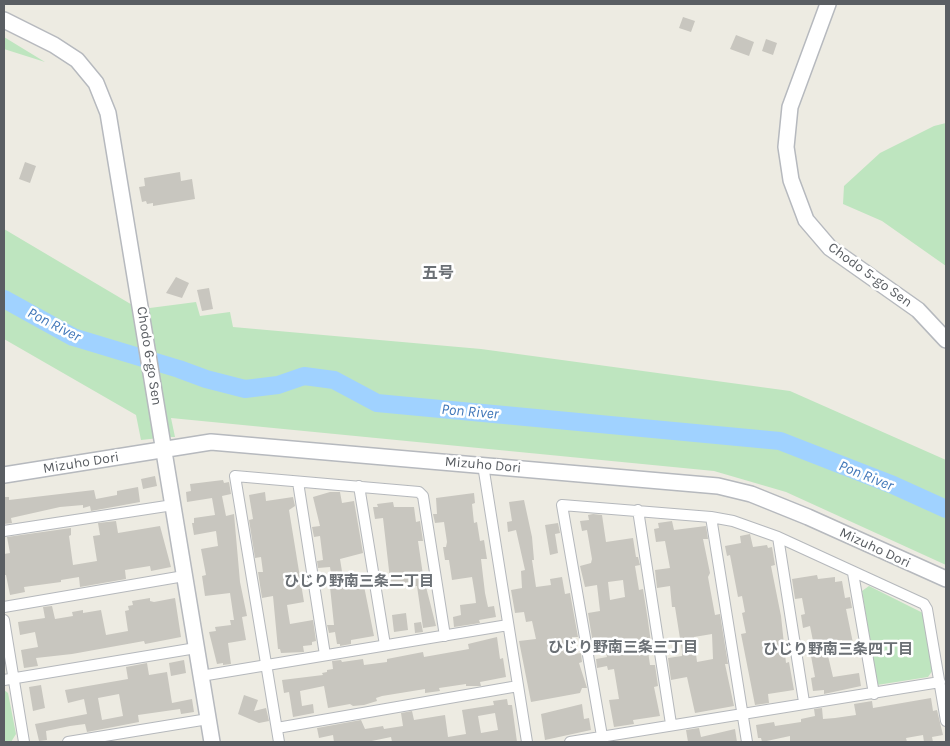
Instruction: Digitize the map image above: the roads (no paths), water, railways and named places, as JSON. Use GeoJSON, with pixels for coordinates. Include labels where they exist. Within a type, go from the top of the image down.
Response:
{"type":"FeatureCollection","features":[{"type":"Feature","properties":{"kind":"street","name":"Chodo 5-go Sen"},"geometry":{"type":"LineString","coordinates":[[828,4],[790,107],[786,147],[791,180],[806,220],[830,248],[918,310],[946,340]]}},
{"type":"Feature","properties":{"kind":"street","name":"Chodo 6-go Sen"},"geometry":{"type":"LineString","coordinates":[[4,20],[54,45],[77,60],[96,83],[108,113],[212,742]]}},
{"type":"Feature","properties":{"kind":"street","name":"Mizuho Dori"},"geometry":{"type":"LineString","coordinates":[[4,475],[211,442],[483,464],[718,486],[752,494],[946,579]]}},
{"type":"Feature","properties":{"kind":"street"},"geometry":{"type":"LineString","coordinates":[[483,464],[527,742]]}},
{"type":"Feature","properties":{"kind":"street"},"geometry":{"type":"LineString","coordinates":[[279,742],[234,476],[419,492],[423,496],[445,636]]}},
{"type":"Feature","properties":{"kind":"street"},"geometry":{"type":"LineString","coordinates":[[298,482],[325,655]]}},
{"type":"Feature","properties":{"kind":"street"},"geometry":{"type":"LineString","coordinates":[[359,486],[385,645]]}},
{"type":"Feature","properties":{"kind":"street"},"geometry":{"type":"LineString","coordinates":[[4,531],[173,504]]}},
{"type":"Feature","properties":{"kind":"street"},"geometry":{"type":"LineString","coordinates":[[602,736],[562,505],[638,510],[712,517],[733,521],[778,537],[924,604],[928,609],[946,721]]}},
{"type":"Feature","properties":{"kind":"street"},"geometry":{"type":"LineString","coordinates":[[638,510],[672,724]]}},
{"type":"Feature","properties":{"kind":"street"},"geometry":{"type":"LineString","coordinates":[[712,517],[747,742]]}},
{"type":"Feature","properties":{"kind":"street"},"geometry":{"type":"LineString","coordinates":[[778,537],[804,702]]}},
{"type":"Feature","properties":{"kind":"street"},"geometry":{"type":"LineString","coordinates":[[853,573],[874,694]]}},
{"type":"Feature","properties":{"kind":"street"},"geometry":{"type":"LineString","coordinates":[[4,607],[184,576]]}},
{"type":"Feature","properties":{"kind":"street"},"geometry":{"type":"LineString","coordinates":[[4,620],[8,679],[24,742]]}},
{"type":"Feature","properties":{"kind":"street"},"geometry":{"type":"LineString","coordinates":[[201,676],[508,625]]}},
{"type":"Feature","properties":{"kind":"street"},"geometry":{"type":"LineString","coordinates":[[8,679],[196,648]]}},
{"type":"Feature","properties":{"kind":"street"},"geometry":{"type":"LineString","coordinates":[[570,742],[804,702],[874,694],[940,682]]}},
{"type":"Feature","properties":{"kind":"street"},"geometry":{"type":"LineString","coordinates":[[277,728],[518,686]]}},
{"type":"Feature","properties":{"kind":"street"},"geometry":{"type":"LineString","coordinates":[[68,742],[208,719]]}},
{"type":"Feature","properties":{"kind":"waterway","name":"Pon River"},"geometry":{"type":"LineString","coordinates":[[4,299],[73,337],[206,379],[245,389],[278,385],[304,376],[334,380],[377,403],[780,441],[893,485],[946,509]]}},
{"type":"Feature","properties":{"kind":"district","name":"五号"},"geometry":{"type":"Point","coordinates":[438,273]}},
{"type":"Feature","properties":{"kind":"district","name":"ひじり野南三条二丁目"},"geometry":{"type":"Point","coordinates":[359,582]}},
{"type":"Feature","properties":{"kind":"district","name":"ひじり野南三条三丁目"},"geometry":{"type":"Point","coordinates":[623,648]}},
{"type":"Feature","properties":{"kind":"district","name":"ひじり野南三条四丁目"},"geometry":{"type":"Point","coordinates":[838,650]}}]}
